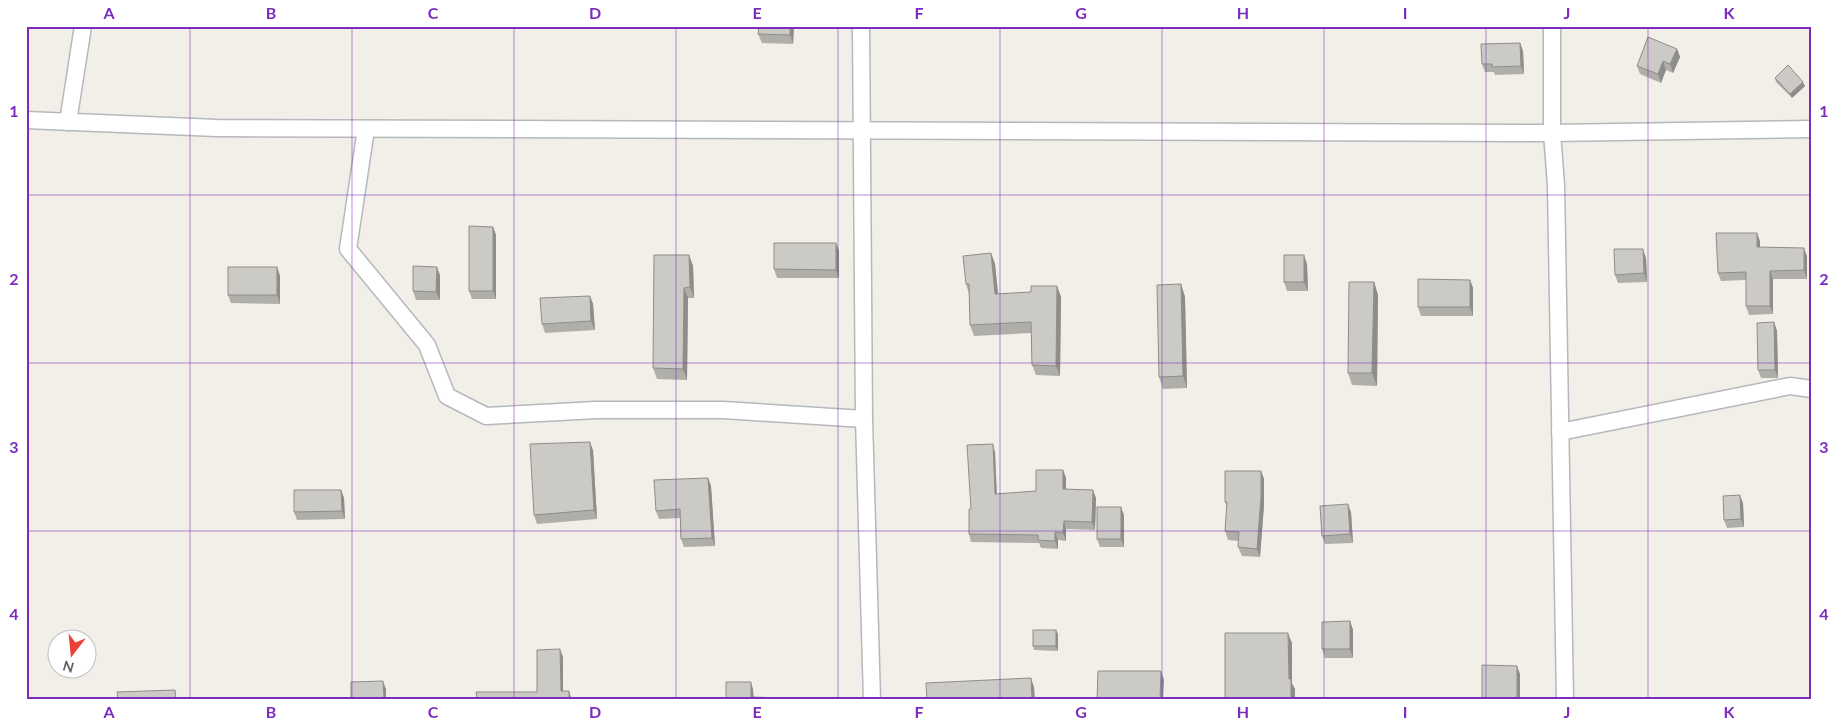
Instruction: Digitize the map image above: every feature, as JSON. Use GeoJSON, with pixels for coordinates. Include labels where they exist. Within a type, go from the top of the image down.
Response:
{"type":"FeatureCollection","features":[{"type":"Feature","properties":{"kind":"street"},"geometry":{"type":"LineString","coordinates":[[68,122],[83,26]]}},
{"type":"Feature","properties":{"kind":"street"},"geometry":{"type":"LineString","coordinates":[[861,26],[864,419],[872,700]]}},
{"type":"Feature","properties":{"kind":"street"},"geometry":{"type":"LineString","coordinates":[[1552,26],[1552,133],[1556,185],[1565,700]]}},
{"type":"Feature","properties":{"kind":"street"},"geometry":{"type":"LineString","coordinates":[[26,120],[217,128],[366,129],[1552,133],[1812,129]]}},
{"type":"Feature","properties":{"kind":"street"},"geometry":{"type":"LineString","coordinates":[[366,129],[348,249],[427,345],[447,396],[486,416],[596,410],[723,410],[864,419]]}},
{"type":"Feature","properties":{"kind":"street"},"geometry":{"type":"LineString","coordinates":[[1560,432],[1790,386],[1812,389]]}},
{"type":"Feature","properties":{"kind":"building"},"geometry":{"type":"Polygon","coordinates":[[[759,26],[790,26],[790,35],[758,34],[759,26]]]}},
{"type":"Feature","properties":{"kind":"building"},"geometry":{"type":"Polygon","coordinates":[[[1648,37],[1677,49],[1670,64],[1663,61],[1658,74],[1637,66],[1648,37]]]}},
{"type":"Feature","properties":{"kind":"building"},"geometry":{"type":"Polygon","coordinates":[[[1520,43],[1521,66],[1492,67],[1492,64],[1482,64],[1481,44],[1520,43]]]}},
{"type":"Feature","properties":{"kind":"building"},"geometry":{"type":"Polygon","coordinates":[[[1788,65],[1803,82],[1790,94],[1775,78],[1788,65]]]}},
{"type":"Feature","properties":{"kind":"building"},"geometry":{"type":"Polygon","coordinates":[[[469,226],[493,227],[493,291],[469,291],[469,226]]]}},
{"type":"Feature","properties":{"kind":"building"},"geometry":{"type":"Polygon","coordinates":[[[1716,233],[1757,233],[1757,247],[1804,248],[1804,270],[1770,271],[1770,306],[1746,306],[1746,272],[1718,273],[1716,233]]]}},
{"type":"Feature","properties":{"kind":"building"},"geometry":{"type":"Polygon","coordinates":[[[774,243],[836,243],[836,270],[774,269],[774,243]]]}},
{"type":"Feature","properties":{"kind":"building"},"geometry":{"type":"Polygon","coordinates":[[[1614,249],[1643,249],[1644,273],[1615,275],[1614,249]]]}},
{"type":"Feature","properties":{"kind":"building"},"geometry":{"type":"Polygon","coordinates":[[[991,253],[995,294],[1031,292],[1031,286],[1057,286],[1056,366],[1032,365],[1031,322],[970,325],[969,284],[966,284],[963,256],[991,253]]]}},
{"type":"Feature","properties":{"kind":"building"},"geometry":{"type":"Polygon","coordinates":[[[654,255],[689,255],[690,287],[684,288],[683,369],[653,368],[654,255]]]}},
{"type":"Feature","properties":{"kind":"building"},"geometry":{"type":"Polygon","coordinates":[[[1284,255],[1304,255],[1304,282],[1284,282],[1284,255]]]}},
{"type":"Feature","properties":{"kind":"building"},"geometry":{"type":"Polygon","coordinates":[[[413,266],[437,267],[436,292],[413,291],[413,266]]]}},
{"type":"Feature","properties":{"kind":"building"},"geometry":{"type":"Polygon","coordinates":[[[228,267],[277,267],[277,295],[228,295],[228,267]]]}},
{"type":"Feature","properties":{"kind":"building"},"geometry":{"type":"Polygon","coordinates":[[[1418,279],[1470,280],[1470,307],[1418,307],[1418,279]]]}},
{"type":"Feature","properties":{"kind":"building"},"geometry":{"type":"Polygon","coordinates":[[[1349,282],[1374,282],[1372,373],[1348,373],[1349,282]]]}},
{"type":"Feature","properties":{"kind":"building"},"geometry":{"type":"Polygon","coordinates":[[[1181,284],[1183,376],[1159,377],[1157,285],[1181,284]]]}},
{"type":"Feature","properties":{"kind":"building"},"geometry":{"type":"Polygon","coordinates":[[[590,296],[591,321],[542,324],[540,298],[590,296]]]}},
{"type":"Feature","properties":{"kind":"building"},"geometry":{"type":"Polygon","coordinates":[[[1774,322],[1775,370],[1758,370],[1757,323],[1774,322]]]}},
{"type":"Feature","properties":{"kind":"building"},"geometry":{"type":"Polygon","coordinates":[[[590,442],[594,510],[534,515],[530,444],[590,442]]]}},
{"type":"Feature","properties":{"kind":"building"},"geometry":{"type":"Polygon","coordinates":[[[993,444],[995,494],[1036,491],[1036,470],[1063,470],[1063,489],[1093,490],[1092,522],[1064,521],[1063,533],[1055,532],[1055,541],[1038,540],[1038,535],[969,534],[969,509],[971,509],[967,445],[993,444]]]}},
{"type":"Feature","properties":{"kind":"building"},"geometry":{"type":"Polygon","coordinates":[[[1225,471],[1261,471],[1257,549],[1238,547],[1239,532],[1225,531],[1227,502],[1225,502],[1225,471]]]}},
{"type":"Feature","properties":{"kind":"building"},"geometry":{"type":"Polygon","coordinates":[[[708,478],[712,538],[681,539],[680,509],[656,511],[654,480],[708,478]]]}},
{"type":"Feature","properties":{"kind":"building"},"geometry":{"type":"Polygon","coordinates":[[[294,490],[341,490],[342,511],[294,512],[294,490]]]}},
{"type":"Feature","properties":{"kind":"building"},"geometry":{"type":"Polygon","coordinates":[[[1740,495],[1741,519],[1724,520],[1723,496],[1740,495]]]}},
{"type":"Feature","properties":{"kind":"building"},"geometry":{"type":"Polygon","coordinates":[[[1348,504],[1350,534],[1322,536],[1320,506],[1348,504]]]}},
{"type":"Feature","properties":{"kind":"building"},"geometry":{"type":"Polygon","coordinates":[[[1097,507],[1121,507],[1121,539],[1097,539],[1097,507]]]}},
{"type":"Feature","properties":{"kind":"building"},"geometry":{"type":"Polygon","coordinates":[[[1350,621],[1350,649],[1322,649],[1322,622],[1350,621]]]}},
{"type":"Feature","properties":{"kind":"building"},"geometry":{"type":"Polygon","coordinates":[[[1033,630],[1056,630],[1056,646],[1033,646],[1033,630]]]}},
{"type":"Feature","properties":{"kind":"building"},"geometry":{"type":"Polygon","coordinates":[[[1225,633],[1288,633],[1291,700],[1225,700],[1225,633]]]}},
{"type":"Feature","properties":{"kind":"building"},"geometry":{"type":"Polygon","coordinates":[[[560,649],[561,691],[569,691],[569,700],[477,700],[476,692],[537,692],[537,650],[560,649]]]}},
{"type":"Feature","properties":{"kind":"building"},"geometry":{"type":"Polygon","coordinates":[[[1482,665],[1517,666],[1517,699],[1482,699],[1482,665]]]}},
{"type":"Feature","properties":{"kind":"building"},"geometry":{"type":"Polygon","coordinates":[[[1098,671],[1161,671],[1160,700],[1097,700],[1098,671]]]}},
{"type":"Feature","properties":{"kind":"building"},"geometry":{"type":"Polygon","coordinates":[[[1031,678],[1032,700],[927,700],[926,683],[1031,678]]]}},
{"type":"Feature","properties":{"kind":"building"},"geometry":{"type":"Polygon","coordinates":[[[383,681],[384,700],[351,700],[351,682],[383,681]]]}},
{"type":"Feature","properties":{"kind":"building"},"geometry":{"type":"Polygon","coordinates":[[[726,682],[751,682],[751,697],[784,698],[784,700],[726,700],[726,682]]]}},
{"type":"Feature","properties":{"kind":"building"},"geometry":{"type":"Polygon","coordinates":[[[175,690],[176,700],[118,700],[117,692],[175,690]]]}}]}
